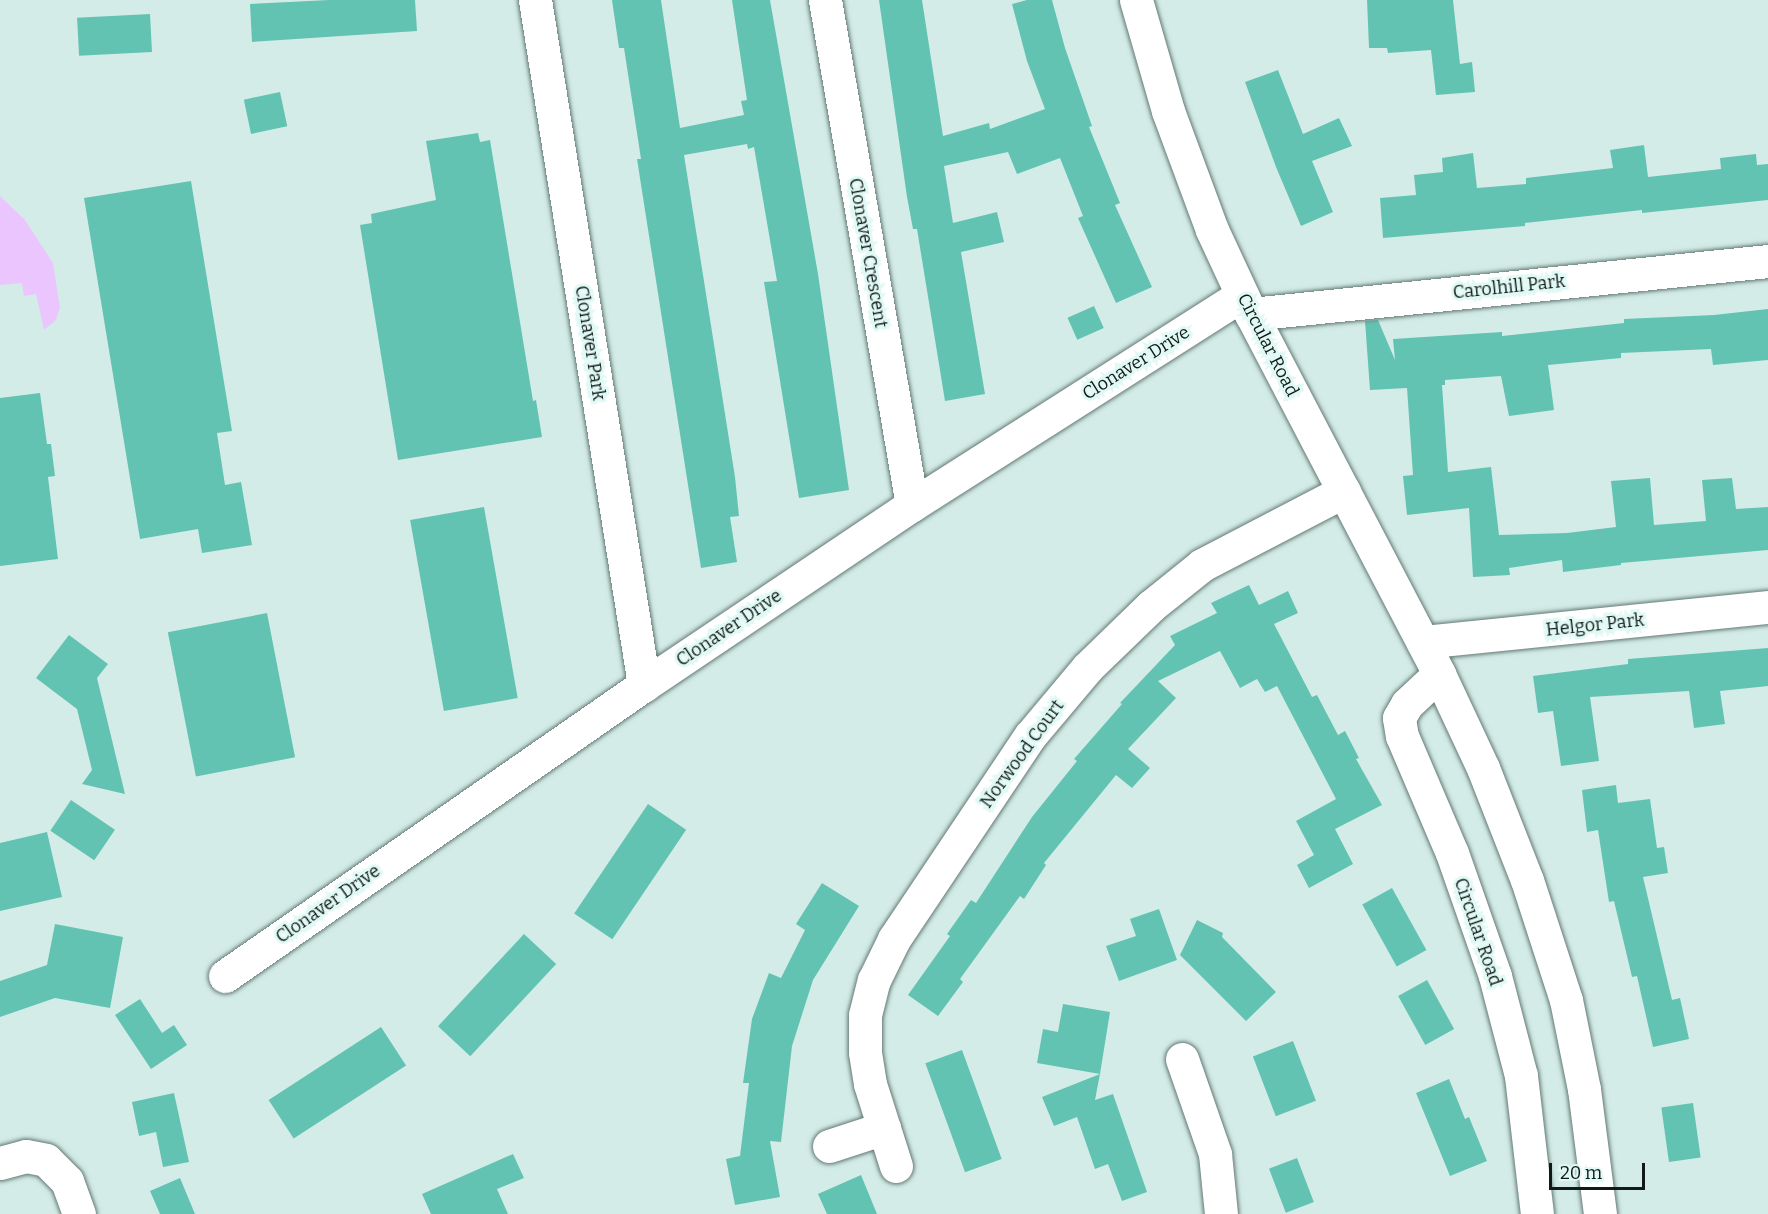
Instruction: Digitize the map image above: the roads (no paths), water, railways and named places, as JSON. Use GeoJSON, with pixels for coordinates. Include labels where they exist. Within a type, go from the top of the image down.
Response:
{"type":"FeatureCollection","features":[{"type":"Feature","properties":{"kind":"street","name":"Clonaver Park"},"geometry":{"type":"LineString","coordinates":[[536,0],[644,685]]}},
{"type":"Feature","properties":{"kind":"street","name":"Clonaver Crescent"},"geometry":{"type":"LineString","coordinates":[[825,0],[912,506]]}},
{"type":"Feature","properties":{"kind":"street","name":"Circular Road"},"geometry":{"type":"LineString","coordinates":[[1136,0],[1168,111],[1212,230],[1246,305],[1439,674],[1483,768],[1527,880],[1566,1000],[1584,1089],[1600,1214]]}},
{"type":"Feature","properties":{"kind":"street","name":"Carolhill Park"},"geometry":{"type":"LineString","coordinates":[[1246,305],[1768,261]]}},
{"type":"Feature","properties":{"kind":"street","name":"Clonaver Drive"},"geometry":{"type":"LineString","coordinates":[[225,976],[644,685],[912,506],[1246,305]]}},
{"type":"Feature","properties":{"kind":"street","name":"Norwood Court"},"geometry":{"type":"LineString","coordinates":[[896,1166],[870,1084],[864,1052],[865,1014],[874,980],[894,939],[1030,736],[1087,668],[1151,606],[1202,565],[1344,491]]}},
{"type":"Feature","properties":{"kind":"street","name":"Helgor Park"},"geometry":{"type":"LineString","coordinates":[[1423,642],[1768,607]]}},
{"type":"Feature","properties":{"kind":"street","name":"Circular Road"},"geometry":{"type":"LineString","coordinates":[[1439,674],[1407,704],[1399,718],[1402,736],[1452,854],[1495,976],[1521,1076],[1537,1214]]}},
{"type":"Feature","properties":{"kind":"street"},"geometry":{"type":"LineString","coordinates":[[1182,1059],[1215,1154],[1221,1214]]}},
{"type":"Feature","properties":{"kind":"street"},"geometry":{"type":"LineString","coordinates":[[829,1146],[884,1128]]}},
{"type":"Feature","properties":{"kind":"street"},"geometry":{"type":"LineString","coordinates":[[0,1163],[26,1156],[46,1160],[67,1181],[79,1214]]}}]}
